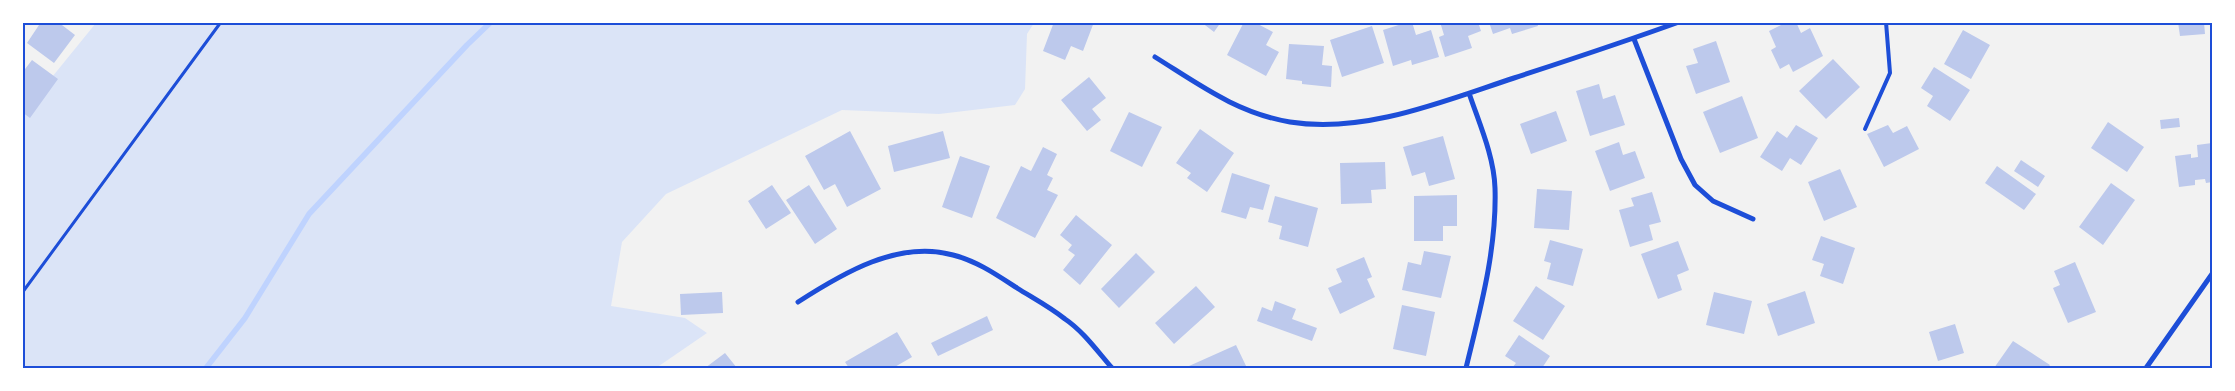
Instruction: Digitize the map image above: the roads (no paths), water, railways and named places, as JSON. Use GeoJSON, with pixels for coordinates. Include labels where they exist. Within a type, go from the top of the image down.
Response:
{"type":"FeatureCollection","features":[{"type":"Feature","properties":{"kind":"street"},"geometry":{"type":"LineString","coordinates":[[1155,57],[1227,102],[1261,115],[1292,122],[1331,124],[1370,122],[1469,93],[1679,22]]}},
{"type":"Feature","properties":{"kind":"street"},"geometry":{"type":"LineString","coordinates":[[1634,38],[1681,159],[1695,185],[1713,201],[1753,219]]}},
{"type":"Feature","properties":{"kind":"street"},"geometry":{"type":"LineString","coordinates":[[1466,368],[1488,271],[1494,232],[1496,187],[1490,156],[1469,93]]}},
{"type":"Feature","properties":{"kind":"street"},"geometry":{"type":"LineString","coordinates":[[798,302],[825,285],[870,262],[902,253],[927,251],[953,254],[981,266],[1067,319],[1112,368]]}},
{"type":"Feature","properties":{"kind":"street"},"geometry":{"type":"LineString","coordinates":[[2146,368],[2212,274]]}},
{"type":"Feature","properties":{"kind":"lane"},"geometry":{"type":"LineString","coordinates":[[1864,129],[1890,73],[1886,23],[1893,22]]}},
{"type":"Feature","properties":{"kind":"waterway"},"geometry":{"type":"LineString","coordinates":[[206,368],[245,318],[309,214],[467,45],[491,22]]}}]}
